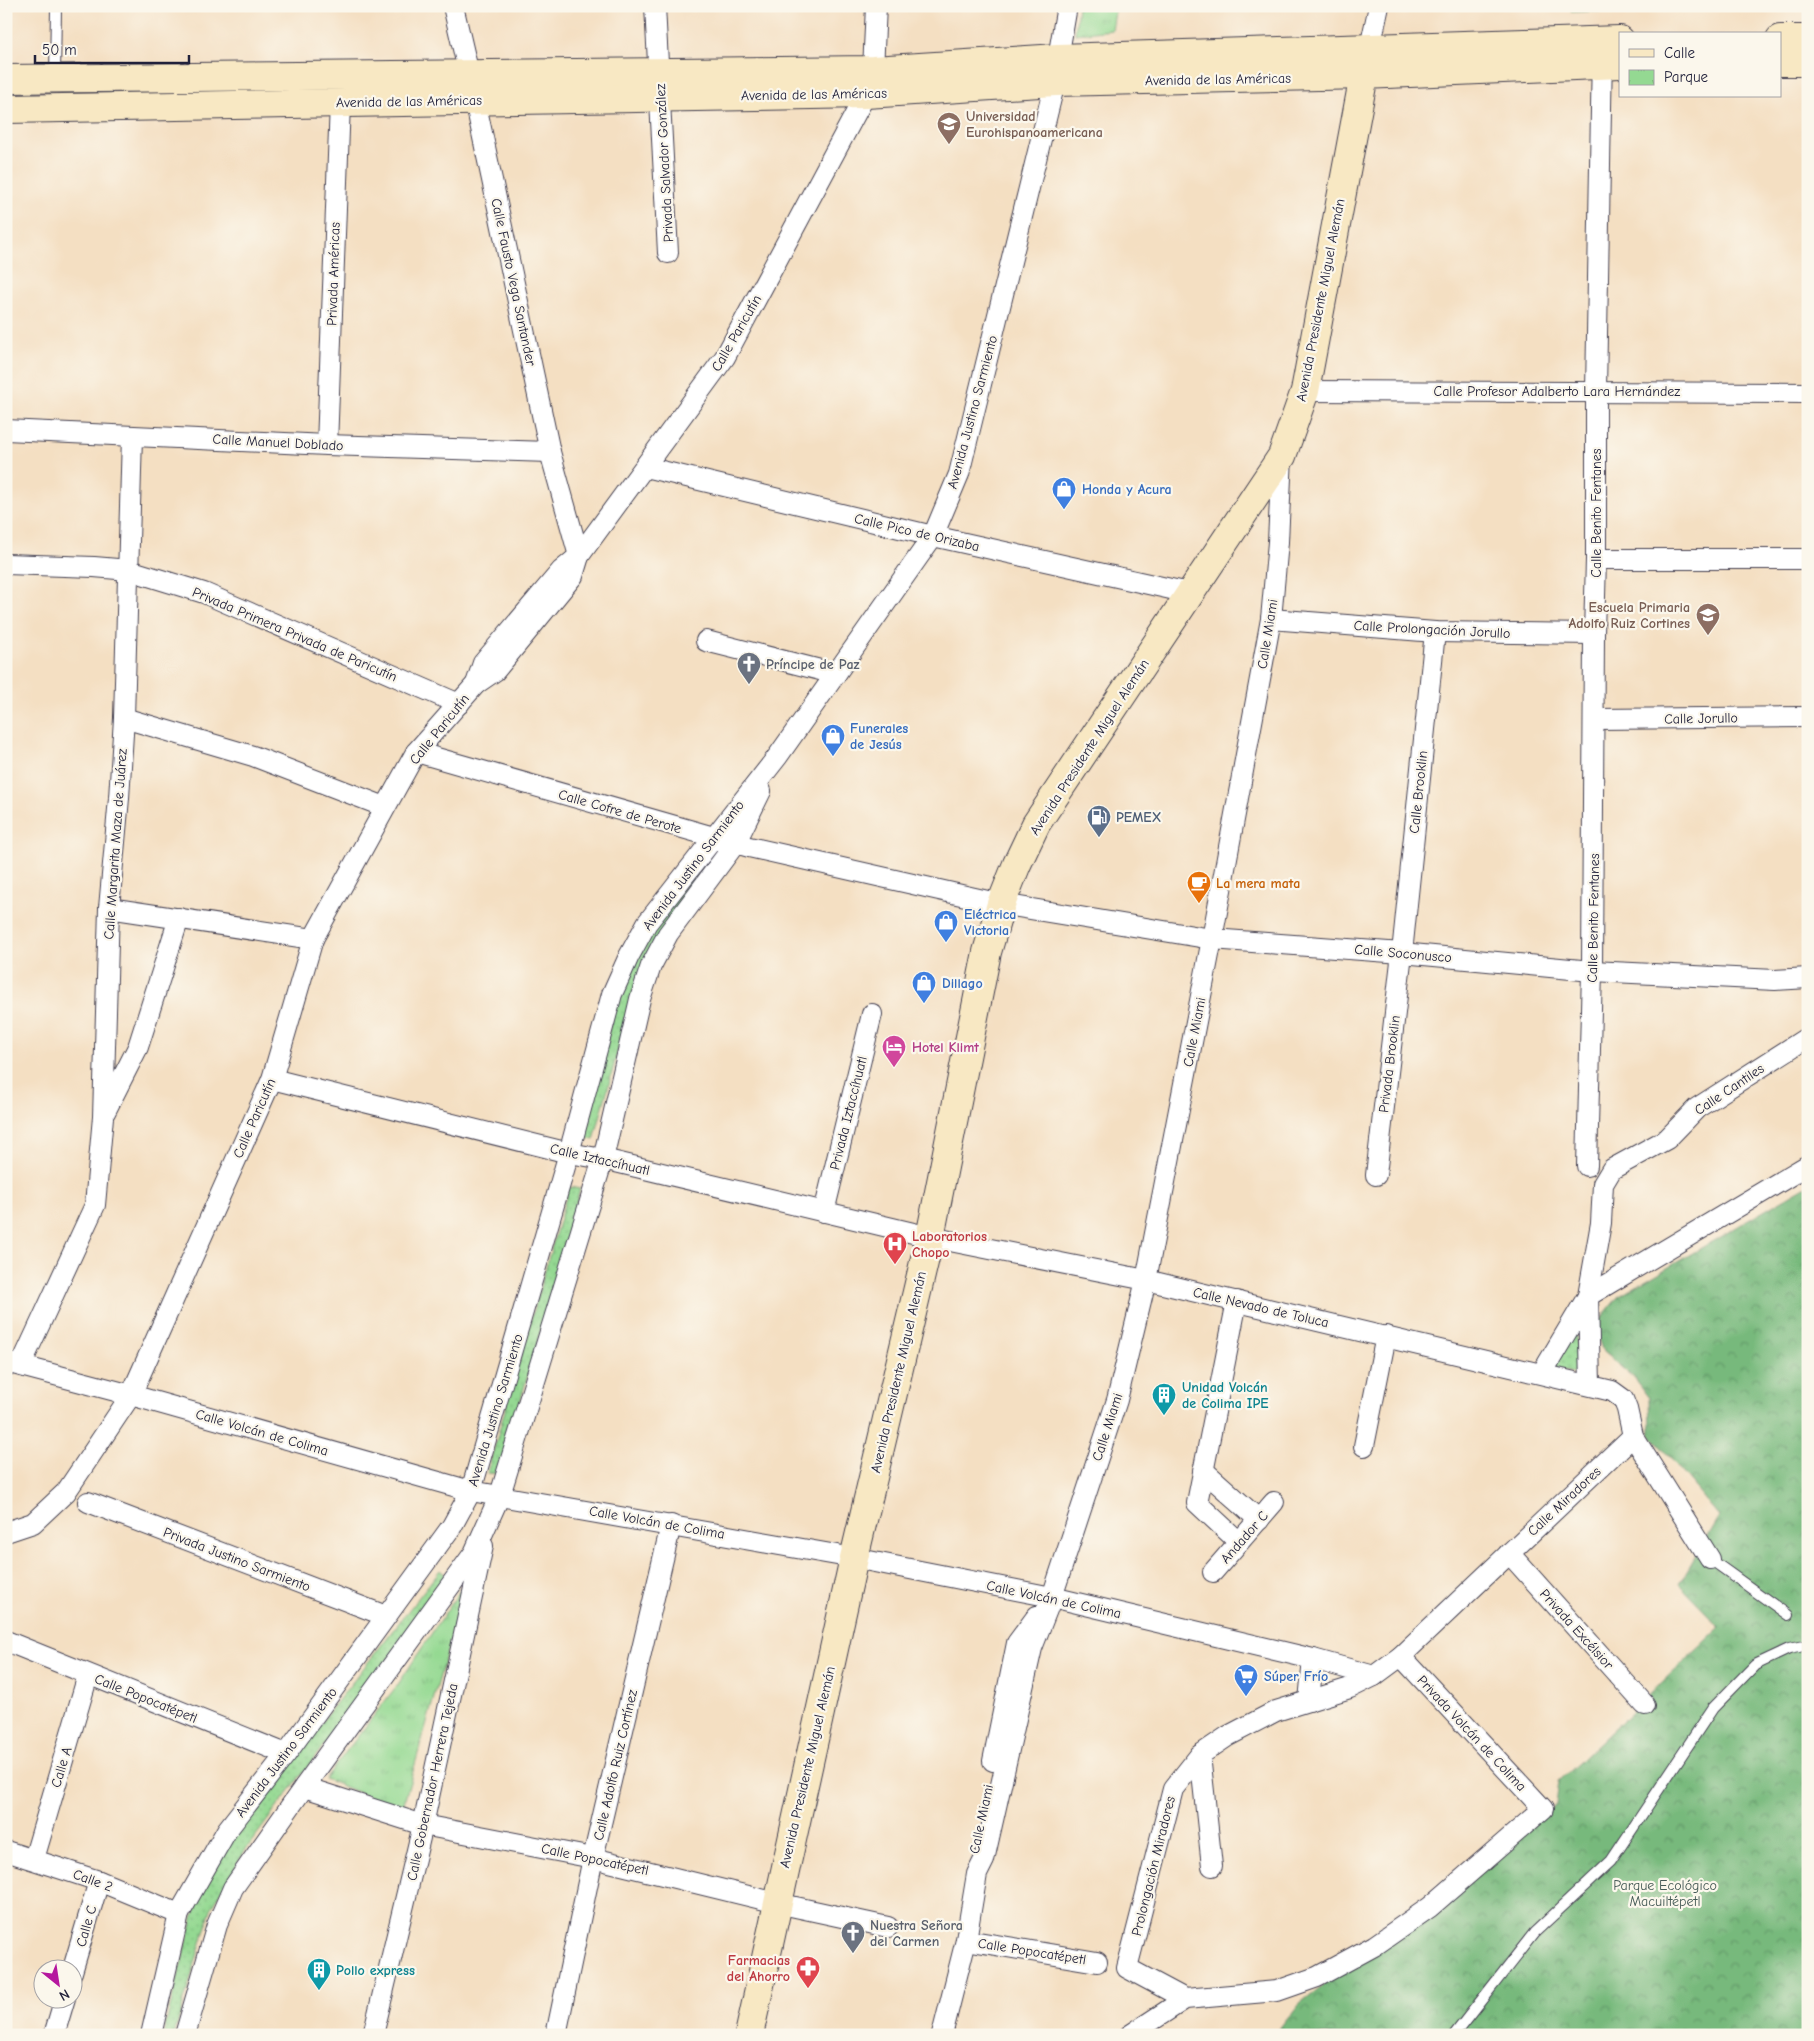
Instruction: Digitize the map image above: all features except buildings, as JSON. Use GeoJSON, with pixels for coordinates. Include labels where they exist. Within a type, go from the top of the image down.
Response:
{"type":"FeatureCollection","features":[{"type":"Feature","properties":{"kind":"main road"},"geometry":{"type":"LineString","coordinates":[[1782,39],[1808,39]]}},
{"type":"Feature","properties":{"kind":"main road","name":"Avenida de las Américas"},"geometry":{"type":"LineString","coordinates":[[6,79],[472,87],[870,82],[1371,48],[1611,52]]}},
{"type":"Feature","properties":{"kind":"main road","name":"Avenida de las Américas"},"geometry":{"type":"LineString","coordinates":[[1056,70],[1364,75],[1611,52]]}},
{"type":"Feature","properties":{"kind":"main road"},"geometry":{"type":"LineString","coordinates":[[1782,62],[1808,62]]}},
{"type":"Feature","properties":{"kind":"main road","name":"Avenida Presidente Miguel Alemán"},"geometry":{"type":"LineString","coordinates":[[749,2035],[854,1558],[930,1237],[987,952],[1001,904],[1016,864],[1036,824],[1282,456],[1305,390],[1364,75]]}},
{"type":"Feature","properties":{"kind":"main road","name":"Avenida de las Américas"},"geometry":{"type":"LineString","coordinates":[[6,109],[340,103],[472,87]]}},
{"type":"Feature","properties":{"kind":"street","name":"Calle Fausto Vega Santander"},"geometry":{"type":"LineString","coordinates":[[453,6],[550,452],[579,556]]}},
{"type":"Feature","properties":{"kind":"street","name":"Privada Salvador González"},"geometry":{"type":"LineString","coordinates":[[655,6],[668,253]]}},
{"type":"Feature","properties":{"kind":"street"},"geometry":{"type":"LineString","coordinates":[[870,82],[876,6]]}},
{"type":"Feature","properties":{"kind":"street","name":"Avenida Justino Sarmiento"},"geometry":{"type":"LineString","coordinates":[[151,2035],[179,1914],[227,1830],[286,1754],[452,1526],[471,1491],[570,1153],[612,994],[629,956],[647,923],[778,756],[933,536],[959,474],[1056,70],[1067,6]]}},
{"type":"Feature","properties":{"kind":"street"},"geometry":{"type":"LineString","coordinates":[[1364,75],[1379,6]]}},
{"type":"Feature","properties":{"kind":"street","name":"Calle Benito Fentanes"},"geometry":{"type":"LineString","coordinates":[[1587,1166],[1592,971],[1595,719],[1596,391],[1611,52]]}},
{"type":"Feature","properties":{"kind":"street","name":"Calle Paricutín"},"geometry":{"type":"LineString","coordinates":[[6,1532],[33,1523],[66,1492],[131,1395],[272,1079],[313,939],[416,752],[476,684],[496,671],[573,576],[579,556],[725,357],[870,82]]}},
{"type":"Feature","properties":{"kind":"street","name":"Privada Américas"},"geometry":{"type":"LineString","coordinates":[[327,445],[340,103]]}},
{"type":"Feature","properties":{"kind":"street","name":"Calle Profesor Adalberto Lara Hernández"},"geometry":{"type":"LineString","coordinates":[[1305,390],[1808,393]]}},
{"type":"Feature","properties":{"kind":"street","name":"Calle Manuel Doblado"},"geometry":{"type":"LineString","coordinates":[[6,430],[327,445],[550,452]]}},
{"type":"Feature","properties":{"kind":"street","name":"Calle Margarita Maza de Juárez"},"geometry":{"type":"LineString","coordinates":[[14,1363],[95,1205],[103,1117],[109,908],[120,798],[124,718],[132,436]]}},
{"type":"Feature","properties":{"kind":"street","name":"Calle Miami"},"geometry":{"type":"LineString","coordinates":[[942,2035],[966,1940],[977,1874],[984,1860],[1032,1648],[1052,1597],[1117,1400],[1146,1280],[1271,619],[1278,542],[1282,456]]}},
{"type":"Feature","properties":{"kind":"street","name":"Calle Pico de Orizaba"},"geometry":{"type":"LineString","coordinates":[[645,467],[933,536],[1189,593]]}},
{"type":"Feature","properties":{"kind":"street"},"geometry":{"type":"LineString","coordinates":[[1596,560],[1808,559]]}},
{"type":"Feature","properties":{"kind":"street"},"geometry":{"type":"LineString","coordinates":[[6,564],[94,566],[129,570]]}},
{"type":"Feature","properties":{"kind":"street","name":"Privada Primera Privada de Paricutín"},"geometry":{"type":"LineString","coordinates":[[129,570],[204,593],[459,704]]}},
{"type":"Feature","properties":{"kind":"street","name":"Calle Prolongación Jorullo"},"geometry":{"type":"LineString","coordinates":[[1271,619],[1435,632],[1594,634]]}},
{"type":"Feature","properties":{"kind":"street","name":"Calle Brooklin"},"geometry":{"type":"LineString","coordinates":[[1402,953],[1435,632]]}},
{"type":"Feature","properties":{"kind":"street"},"geometry":{"type":"LineString","coordinates":[[706,642],[836,674]]}},
{"type":"Feature","properties":{"kind":"street","name":"Calle Jorullo"},"geometry":{"type":"LineString","coordinates":[[1595,719],[1808,717]]}},
{"type":"Feature","properties":{"kind":"street"},"geometry":{"type":"LineString","coordinates":[[124,718],[253,756],[385,807]]}},
{"type":"Feature","properties":{"kind":"street","name":"Calle Cofre de Perote"},"geometry":{"type":"LineString","coordinates":[[416,752],[735,844],[1001,904]]}},
{"type":"Feature","properties":{"kind":"street","name":"Avenida Justino Sarmiento"},"geometry":{"type":"LineString","coordinates":[[185,2035],[217,1925],[233,1888],[474,1553],[486,1529],[500,1495],[603,1159],[640,999],[651,966],[668,934],[735,844],[778,756]]}},
{"type":"Feature","properties":{"kind":"street","name":"Calle Soconusco"},"geometry":{"type":"LineString","coordinates":[[1001,904],[1212,939],[1402,953],[1592,971],[1775,980],[1808,978]]}},
{"type":"Feature","properties":{"kind":"street"},"geometry":{"type":"LineString","coordinates":[[109,908],[313,939]]}},
{"type":"Feature","properties":{"kind":"street","name":"Calle Margarita Maza de Juárez"},"geometry":{"type":"LineString","coordinates":[[103,1117],[138,1048],[179,918]]}},
{"type":"Feature","properties":{"kind":"street","name":"Privada Brooklin"},"geometry":{"type":"LineString","coordinates":[[1376,1175],[1402,953]]}},
{"type":"Feature","properties":{"kind":"street","name":"Privada Iztaccíhuatl"},"geometry":{"type":"LineString","coordinates":[[824,1212],[872,1014]]}},
{"type":"Feature","properties":{"kind":"street","name":"Calle Cantiles"},"geometry":{"type":"LineString","coordinates":[[1588,1296],[1601,1223],[1603,1184],[1612,1169],[1667,1139],[1697,1108],[1808,1037]]}},
{"type":"Feature","properties":{"kind":"street","name":"Calle Iztaccíhuatl"},"geometry":{"type":"LineString","coordinates":[[272,1079],[570,1153],[603,1159],[930,1237]]}},
{"type":"Feature","properties":{"kind":"street"},"geometry":{"type":"LineString","coordinates":[[1542,1373],[1588,1296],[1808,1165]]}},
{"type":"Feature","properties":{"kind":"street","name":"Calle Nevado de Toluca"},"geometry":{"type":"LineString","coordinates":[[930,1237],[1146,1280],[1590,1385]]}},
{"type":"Feature","properties":{"kind":"street"},"geometry":{"type":"LineString","coordinates":[[1588,1296],[1590,1385],[1612,1391],[1622,1398],[1627,1409],[1633,1436],[1710,1558]]}},
{"type":"Feature","properties":{"kind":"street"},"geometry":{"type":"LineString","coordinates":[[1237,1301],[1197,1502],[1239,1542]]}},
{"type":"Feature","properties":{"kind":"street"},"geometry":{"type":"LineString","coordinates":[[1364,1446],[1386,1336]]}},
{"type":"Feature","properties":{"kind":"street","name":"Calle Volcán de Colima"},"geometry":{"type":"LineString","coordinates":[[14,1363],[471,1491],[854,1558],[1052,1597],[1313,1659],[1374,1676]]}},
{"type":"Feature","properties":{"kind":"street","name":"Calle Miradores"},"geometry":{"type":"LineString","coordinates":[[1374,1676],[1401,1656],[1633,1436]]}},
{"type":"Feature","properties":{"kind":"street"},"geometry":{"type":"LineString","coordinates":[[1203,1470],[1259,1520]]}},
{"type":"Feature","properties":{"kind":"street","name":"Privada Justino Sarmiento"},"geometry":{"type":"LineString","coordinates":[[88,1502],[386,1616]]}},
{"type":"Feature","properties":{"kind":"street","name":"Andador C"},"geometry":{"type":"LineString","coordinates":[[1213,1572],[1274,1502]]}},
{"type":"Feature","properties":{"kind":"street","name":"Calle Adolfo Ruiz Cortínez"},"geometry":{"type":"LineString","coordinates":[[556,2035],[593,1858],[671,1525]]}},
{"type":"Feature","properties":{"kind":"street","name":"Calle Gobernador Herrera Tejeda"},"geometry":{"type":"LineString","coordinates":[[374,2035],[423,1825],[486,1529]]}},
{"type":"Feature","properties":{"kind":"street","name":"Privada Excélsior"},"geometry":{"type":"LineString","coordinates":[[1509,1553],[1645,1705]]}},
{"type":"Feature","properties":{"kind":"street","name":"Calle Popocatépetl"},"geometry":{"type":"LineString","coordinates":[[6,1641],[286,1754]]}},
{"type":"Feature","properties":{"kind":"street","name":"Privada Volcán de Colima"},"geometry":{"type":"LineString","coordinates":[[1185,1999],[1277,1991],[1317,1977],[1374,1946],[1430,1907],[1543,1809],[1401,1656]]}},
{"type":"Feature","properties":{"kind":"street"},"geometry":{"type":"LineString","coordinates":[[1309,1701],[1313,1659]]}},
{"type":"Feature","properties":{"kind":"street","name":"Calle A"},"geometry":{"type":"LineString","coordinates":[[34,1859],[88,1675]]}},
{"type":"Feature","properties":{"kind":"street","name":"Prolongación Miradores"},"geometry":{"type":"LineString","coordinates":[[1185,1999],[1127,1968],[1173,1789],[1200,1755],[1228,1736],[1276,1711],[1350,1688],[1374,1676]]}},
{"type":"Feature","properties":{"kind":"street"},"geometry":{"type":"LineString","coordinates":[[1200,1755],[1212,1866]]}},
{"type":"Feature","properties":{"kind":"street","name":"Calle Popocatépetl"},"geometry":{"type":"LineString","coordinates":[[304,1787],[423,1825],[593,1858],[777,1903],[888,1927]]}},
{"type":"Feature","properties":{"kind":"street","name":"Calle 2"},"geometry":{"type":"LineString","coordinates":[[6,1851],[99,1881],[179,1914]]}},
{"type":"Feature","properties":{"kind":"street","name":"Calle C"},"geometry":{"type":"LineString","coordinates":[[76,1958],[99,1881]]}},
{"type":"Feature","properties":{"kind":"street","name":"Calle Popocatépetl"},"geometry":{"type":"LineString","coordinates":[[966,1940],[1098,1962]]}},
{"type":"Feature","properties":{"kind":"street"},"geometry":{"type":"LineString","coordinates":[[1130,2035],[1185,1999]]}},
{"type":"Feature","properties":{"kind":"street"},"geometry":{"type":"LineString","coordinates":[[54,2035],[62,2008]]}},
{"type":"Feature","properties":{"kind":"lane"},"geometry":{"type":"LineString","coordinates":[[55,79],[56,6]]}},
{"type":"Feature","properties":{"kind":"lane"},"geometry":{"type":"LineString","coordinates":[[1710,1558],[1788,1615]]}},
{"type":"Feature","properties":{"kind":"lane"},"geometry":{"type":"LineString","coordinates":[[1454,2035],[1534,1933],[1611,1861],[1713,1708],[1755,1665],[1789,1649],[1808,1645]]}},
{"type":"Feature","properties":{"kind":"green space"},"geometry":{"type":"Polygon","coordinates":[[[1078,6],[1116,6],[1112,30],[1075,34],[1078,6]]]}},
{"type":"Feature","properties":{"kind":"green space"},"geometry":{"type":"Polygon","coordinates":[[[1572,6],[1632,6],[1632,10],[1571,12],[1572,6]]]}},
{"type":"Feature","properties":{"kind":"green space"},"geometry":{"type":"Polygon","coordinates":[[[702,862],[708,863],[710,869],[631,1001],[594,1140],[585,1138],[617,994],[634,951],[702,862]]]}},
{"type":"Feature","properties":{"kind":"green space","name":"Parque Ecológico Macuiltépetl"},"geometry":{"type":"Polygon","coordinates":[[[1808,1185],[1808,2035],[1275,2035],[1299,2004],[1556,1803],[1559,1781],[1721,1627],[1679,1584],[1719,1516],[1650,1434],[1649,1398],[1633,1377],[1603,1352],[1594,1327],[1618,1297],[1808,1185]]]}},
{"type":"Feature","properties":{"kind":"green space"},"geometry":{"type":"Polygon","coordinates":[[[569,1187],[580,1189],[500,1474],[487,1473],[569,1187]]]}},
{"type":"Feature","properties":{"kind":"green space"},"geometry":{"type":"Polygon","coordinates":[[[1575,1328],[1579,1375],[1554,1368],[1575,1328]]]}},
{"type":"Feature","properties":{"kind":"green space"},"geometry":{"type":"Polygon","coordinates":[[[440,1570],[449,1578],[246,1849],[211,1909],[174,2035],[163,2035],[197,1903],[231,1838],[440,1570]]]}},
{"type":"Feature","properties":{"kind":"green space"},"geometry":{"type":"Polygon","coordinates":[[[468,1578],[402,1810],[325,1779],[399,1683],[468,1578]]]}},
{"type":"Feature","properties":{"kind":"place","name":"Universidad Eurohispanoamericana"},"geometry":{"type":"Point","coordinates":[949,145]}},
{"type":"Feature","properties":{"kind":"place","name":"Honda y Acura"},"geometry":{"type":"Point","coordinates":[1064,510]}},
{"type":"Feature","properties":{"kind":"place","name":"Escuela Primaria Adolfo Ruiz Cortines"},"geometry":{"type":"Point","coordinates":[1708,636]}},
{"type":"Feature","properties":{"kind":"place","name":"Príncipe de Paz"},"geometry":{"type":"Point","coordinates":[749,685]}},
{"type":"Feature","properties":{"kind":"place","name":"Funerales de Jesús"},"geometry":{"type":"Point","coordinates":[833,757]}},
{"type":"Feature","properties":{"kind":"place","name":"PEMEX"},"geometry":{"type":"Point","coordinates":[1099,838]}},
{"type":"Feature","properties":{"kind":"place","name":"La mera mata"},"geometry":{"type":"Point","coordinates":[1199,904]}},
{"type":"Feature","properties":{"kind":"place","name":"Eléctrica Victoria"},"geometry":{"type":"Point","coordinates":[946,943]}},
{"type":"Feature","properties":{"kind":"place","name":"Dillago"},"geometry":{"type":"Point","coordinates":[924,1004]}},
{"type":"Feature","properties":{"kind":"place","name":"Hotel Klimt"},"geometry":{"type":"Point","coordinates":[894,1068]}},
{"type":"Feature","properties":{"kind":"place","name":"Laboratorios Chopo"},"geometry":{"type":"Point","coordinates":[895,1265]}},
{"type":"Feature","properties":{"kind":"place","name":"Unidad Volcán de Colima IPE"},"geometry":{"type":"Point","coordinates":[1164,1416]}},
{"type":"Feature","properties":{"kind":"place","name":"Súper Frío"},"geometry":{"type":"Point","coordinates":[1246,1697]}},
{"type":"Feature","properties":{"kind":"place","name":"Nuestra Señora del Carmen"},"geometry":{"type":"Point","coordinates":[853,1954]}},
{"type":"Feature","properties":{"kind":"place","name":"Farmacias del Ahorro"},"geometry":{"type":"Point","coordinates":[808,1989]}},
{"type":"Feature","properties":{"kind":"place","name":"Pollo express"},"geometry":{"type":"Point","coordinates":[319,1991]}}]}
